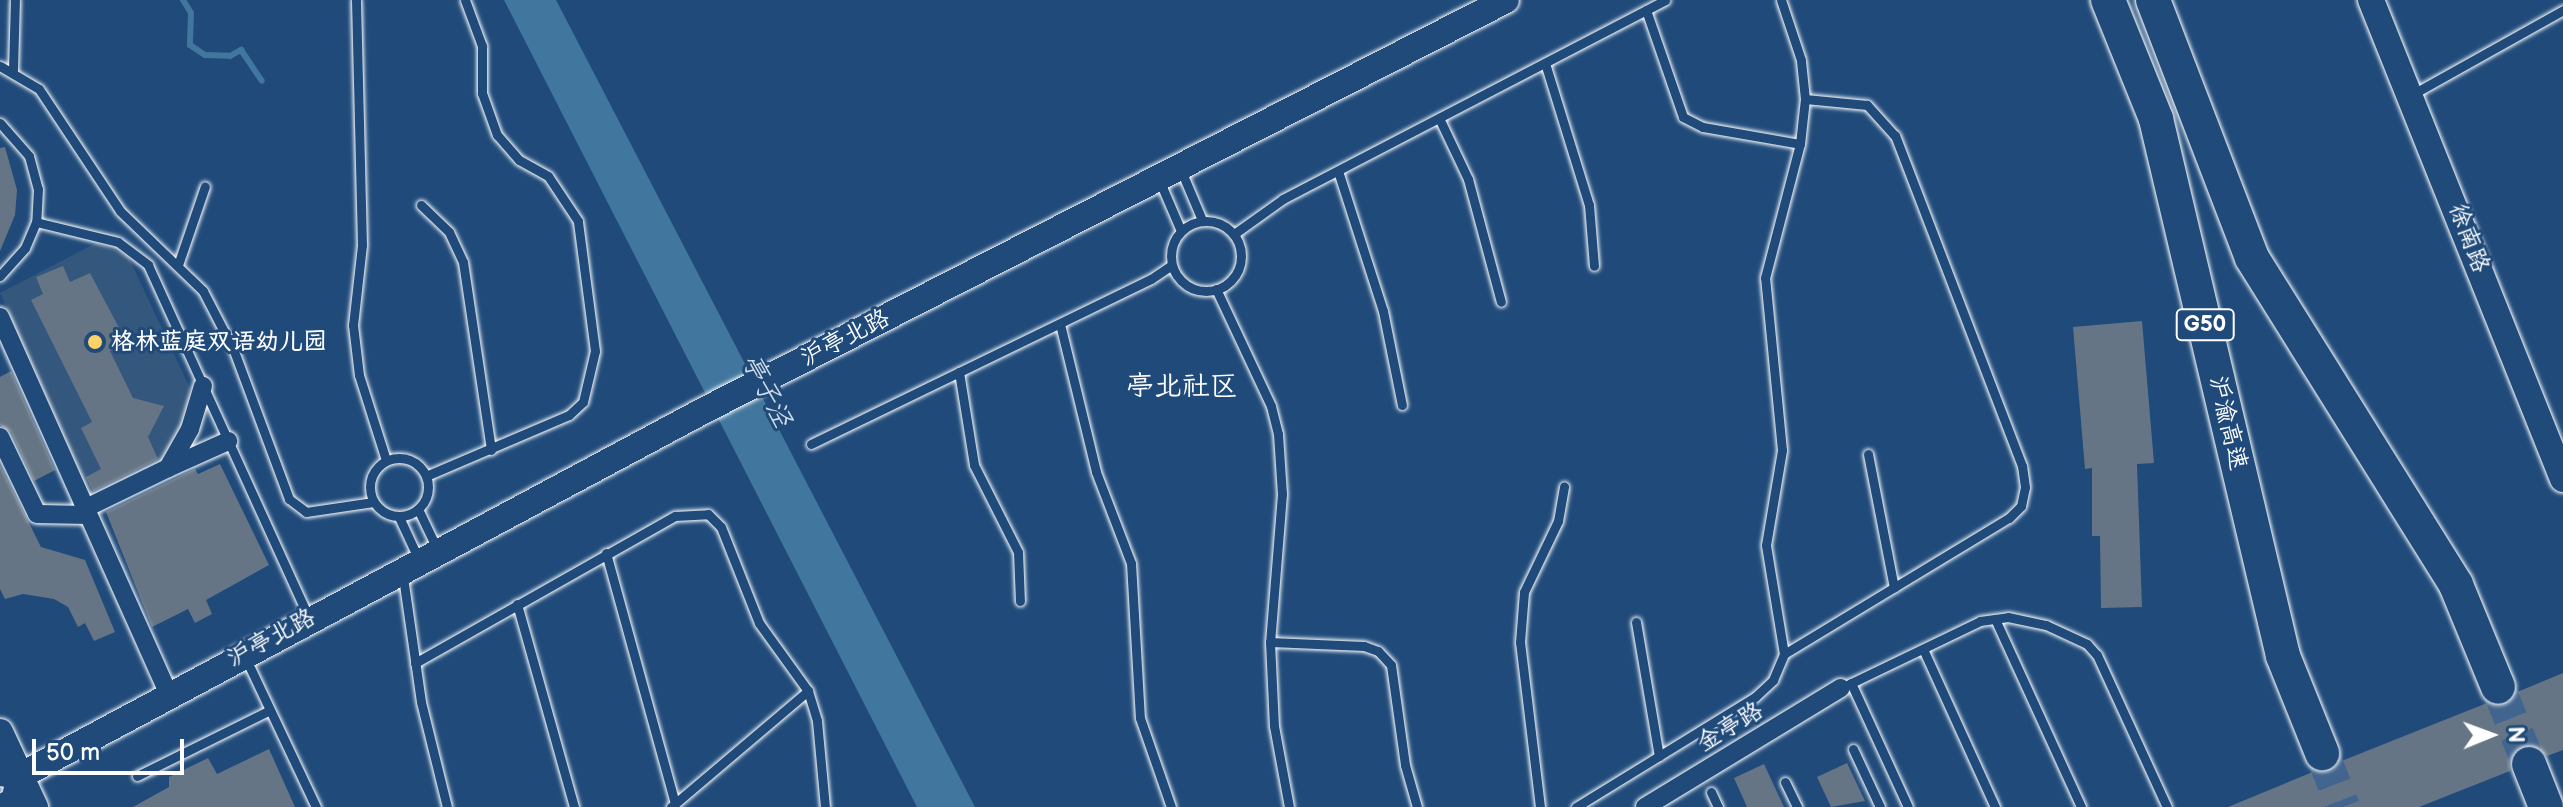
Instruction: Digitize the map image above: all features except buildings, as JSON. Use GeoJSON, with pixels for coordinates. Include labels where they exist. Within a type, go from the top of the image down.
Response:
{"type":"FeatureCollection","features":[{"type":"Feature","properties":{"kind":"highway","name":"沪渝高速"},"geometry":{"type":"LineString","coordinates":[[2108,0],[2156,119],[2283,656],[2322,753]]}},
{"type":"Feature","properties":{"kind":"highway"},"geometry":{"type":"LineString","coordinates":[[2153,0],[2252,258],[2456,585],[2498,687]]}},
{"type":"Feature","properties":{"kind":"highway"},"geometry":{"type":"LineString","coordinates":[[2529,764],[2546,807]]}},
{"type":"Feature","properties":{"kind":"street","name":"沪亭北路"},"geometry":{"type":"LineString","coordinates":[[10,774],[770,376],[1506,0]]}},
{"type":"Feature","properties":{"kind":"street","name":"徐南路"},"geometry":{"type":"LineString","coordinates":[[2371,0],[2413,94],[2563,479]]}},
{"type":"Feature","properties":{"kind":"street"},"geometry":{"type":"LineString","coordinates":[[0,317],[7,351],[87,511],[168,693]]}},
{"type":"Feature","properties":{"kind":"street"},"geometry":{"type":"LineString","coordinates":[[168,468],[190,429],[203,386]]}},
{"type":"Feature","properties":{"kind":"street"},"geometry":{"type":"LineString","coordinates":[[0,437],[37,514],[87,511],[168,468],[228,441]]}},
{"type":"Feature","properties":{"kind":"street","name":"金亭路"},"geometry":{"type":"LineString","coordinates":[[1645,807],[1846,686]]}},
{"type":"Feature","properties":{"kind":"street"},"geometry":{"type":"LineString","coordinates":[[0,732],[14,801],[2,807]]}},
{"type":"Feature","properties":{"kind":"street"},"geometry":{"type":"LineString","coordinates":[[10,774],[35,807]]}},
{"type":"Feature","properties":{"kind":"lane"},"geometry":{"type":"LineString","coordinates":[[13,70],[15,0]]}},
{"type":"Feature","properties":{"kind":"lane"},"geometry":{"type":"LineString","coordinates":[[356,0],[362,245],[353,325],[359,375],[386,460]]}},
{"type":"Feature","properties":{"kind":"lane"},"geometry":{"type":"LineString","coordinates":[[426,476],[491,450],[576,408],[592,376],[595,351],[578,221],[548,176],[519,160],[497,135],[482,93],[477,24],[465,0]]}},
{"type":"Feature","properties":{"kind":"lane"},"geometry":{"type":"LineString","coordinates":[[1234,234],[1338,171],[1665,0]]}},
{"type":"Feature","properties":{"kind":"lane"},"geometry":{"type":"LineString","coordinates":[[1576,807],[1755,697],[1773,680],[1784,654],[1784,627],[1766,545],[1782,450],[1765,278],[1800,144],[1805,99],[1801,60],[1781,0]]}},
{"type":"Feature","properties":{"kind":"lane"},"geometry":{"type":"LineString","coordinates":[[1646,10],[1683,117],[1703,127],[1800,144]]}},
{"type":"Feature","properties":{"kind":"lane"},"geometry":{"type":"LineString","coordinates":[[2413,94],[2563,10]]}},
{"type":"Feature","properties":{"kind":"lane"},"geometry":{"type":"LineString","coordinates":[[1545,63],[1589,205],[1594,266]]}},
{"type":"Feature","properties":{"kind":"lane"},"geometry":{"type":"LineString","coordinates":[[0,66],[13,70],[39,89],[60,116],[120,211],[178,265],[220,319],[289,499],[306,512],[373,502],[399,517],[420,560]]}},
{"type":"Feature","properties":{"kind":"lane"},"geometry":{"type":"LineString","coordinates":[[1784,654],[2009,518],[2021,506],[2022,466],[1895,136],[1867,105],[1805,99]]}},
{"type":"Feature","properties":{"kind":"lane"},"geometry":{"type":"LineString","coordinates":[[1439,118],[1468,179],[1501,302]]}},
{"type":"Feature","properties":{"kind":"lane"},"geometry":{"type":"LineString","coordinates":[[0,123],[29,156],[38,189],[36,222],[25,248],[0,276]]}},
{"type":"Feature","properties":{"kind":"lane"},"geometry":{"type":"LineString","coordinates":[[1338,171],[1386,322],[1402,405]]}},
{"type":"Feature","properties":{"kind":"lane"},"geometry":{"type":"LineString","coordinates":[[1170,173],[1202,220]]}},
{"type":"Feature","properties":{"kind":"lane"},"geometry":{"type":"LineString","coordinates":[[1170,173],[1181,231]]}},
{"type":"Feature","properties":{"kind":"lane"},"geometry":{"type":"LineString","coordinates":[[178,265],[205,186]]}},
{"type":"Feature","properties":{"kind":"lane"},"geometry":{"type":"LineString","coordinates":[[421,205],[449,232],[463,262],[491,450]]}},
{"type":"Feature","properties":{"kind":"lane"},"geometry":{"type":"LineString","coordinates":[[1202,220],[1225,225],[1234,234],[1240,267],[1216,289],[1184,284],[1172,265],[1174,241],[1181,231],[1202,220]]}},
{"type":"Feature","properties":{"kind":"lane"},"geometry":{"type":"LineString","coordinates":[[36,222],[118,242],[148,265],[309,619]]}},
{"type":"Feature","properties":{"kind":"lane"},"geometry":{"type":"LineString","coordinates":[[811,444],[1060,324],[1172,265]]}},
{"type":"Feature","properties":{"kind":"lane"},"geometry":{"type":"LineString","coordinates":[[1216,289],[1271,406],[1278,434],[1282,494],[1270,642],[1274,726],[1289,807]]}},
{"type":"Feature","properties":{"kind":"lane"},"geometry":{"type":"LineString","coordinates":[[1060,324],[1096,472],[1128,552],[1140,718],[1171,807]]}},
{"type":"Feature","properties":{"kind":"lane"},"geometry":{"type":"LineString","coordinates":[[959,372],[974,465],[1018,552],[1020,601]]}},
{"type":"Feature","properties":{"kind":"lane"},"geometry":{"type":"LineString","coordinates":[[1868,454],[1894,588]]}},
{"type":"Feature","properties":{"kind":"lane"},"geometry":{"type":"LineString","coordinates":[[373,502],[372,474],[386,460],[405,458],[426,476],[428,494],[418,509],[399,517]]}},
{"type":"Feature","properties":{"kind":"lane"},"geometry":{"type":"LineString","coordinates":[[1540,807],[1520,642],[1524,592],[1558,521],[1564,487]]}},
{"type":"Feature","properties":{"kind":"lane"},"geometry":{"type":"LineString","coordinates":[[418,509],[420,560],[415,663],[432,759],[447,807]]}},
{"type":"Feature","properties":{"kind":"lane"},"geometry":{"type":"LineString","coordinates":[[415,663],[675,516],[708,514],[721,527],[759,623],[808,691],[817,721],[825,807]]}},
{"type":"Feature","properties":{"kind":"lane"},"geometry":{"type":"LineString","coordinates":[[606,553],[673,806],[808,691]]}},
{"type":"Feature","properties":{"kind":"lane"},"geometry":{"type":"LineString","coordinates":[[517,604],[574,807]]}},
{"type":"Feature","properties":{"kind":"lane"},"geometry":{"type":"LineString","coordinates":[[1995,619],[2081,807]]}},
{"type":"Feature","properties":{"kind":"lane"},"geometry":{"type":"LineString","coordinates":[[1908,807],[1846,686],[1995,619],[2046,625],[2087,644],[2097,655],[2167,807]]}},
{"type":"Feature","properties":{"kind":"lane"},"geometry":{"type":"LineString","coordinates":[[1636,622],[1659,756]]}},
{"type":"Feature","properties":{"kind":"lane"},"geometry":{"type":"LineString","coordinates":[[1270,642],[1364,646],[1378,651],[1391,665],[1405,765],[1417,807]]}},
{"type":"Feature","properties":{"kind":"lane"},"geometry":{"type":"LineString","coordinates":[[1923,649],[1995,807]]}},
{"type":"Feature","properties":{"kind":"lane"},"geometry":{"type":"LineString","coordinates":[[243,653],[316,807]]}},
{"type":"Feature","properties":{"kind":"lane"},"geometry":{"type":"LineString","coordinates":[[137,776],[270,710]]}},
{"type":"Feature","properties":{"kind":"lane"},"geometry":{"type":"LineString","coordinates":[[1853,749],[1880,807]]}},
{"type":"Feature","properties":{"kind":"lane"},"geometry":{"type":"LineString","coordinates":[[1785,782],[1797,807]]}},
{"type":"Feature","properties":{"kind":"lane"},"geometry":{"type":"LineString","coordinates":[[1711,792],[1718,807]]}},
{"type":"Feature","properties":{"kind":"shaded area"},"geometry":{"type":"Polygon","coordinates":[[[504,0],[556,0],[975,807],[917,807],[504,0]]]}},
{"type":"Feature","properties":{"kind":"shaded area","name":"格林蓝庭双语幼儿园"},"geometry":{"type":"Polygon","coordinates":[[[96,243],[128,256],[190,388],[184,427],[164,463],[92,498],[0,293],[96,243]]]}},
{"type":"Feature","properties":{"kind":"waterway"},"geometry":{"type":"LineString","coordinates":[[183,0],[191,13],[190,45],[205,55],[230,56],[241,50],[262,81]]}},
{"type":"Feature","properties":{"kind":"tunnel"},"geometry":{"type":"LineString","coordinates":[[2498,687],[2529,764]]}},
{"type":"Feature","properties":{"kind":"tunnel"},"geometry":{"type":"LineString","coordinates":[[2322,753],[2343,807]]}},
{"type":"Feature","properties":{"kind":"place","name":"格林蓝庭双语幼儿园"},"geometry":{"type":"Point","coordinates":[95,342]}},
{"type":"Feature","properties":{"kind":"district","name":"亭北社区"},"geometry":{"type":"Point","coordinates":[1182,387]}},
{"type":"Feature","properties":{"kind":"water label","name":"亭子泾"},"geometry":{"type":"Point","coordinates":[766,391]}}]}
